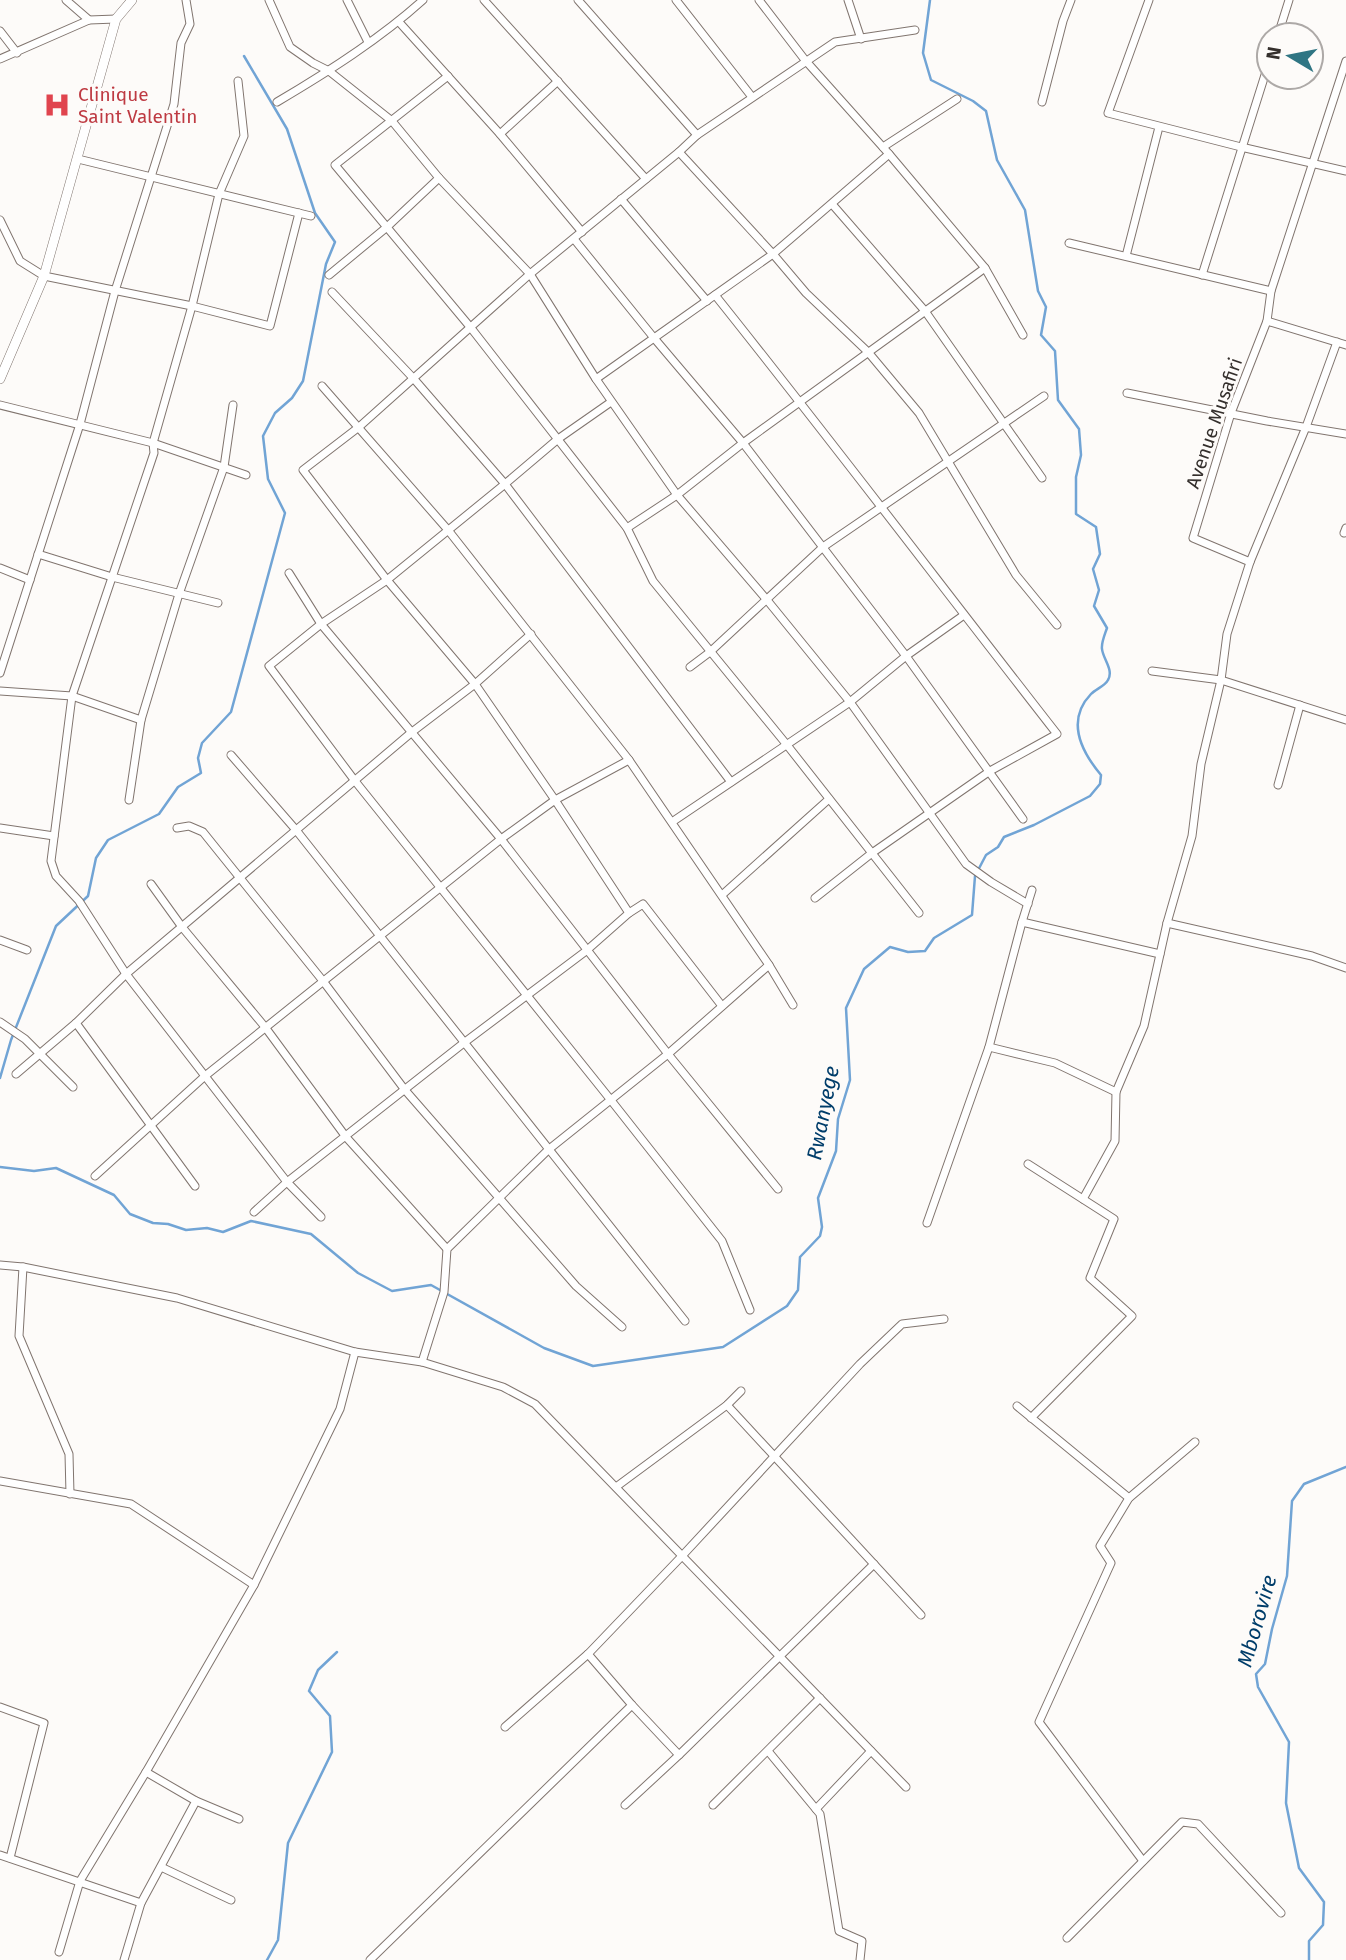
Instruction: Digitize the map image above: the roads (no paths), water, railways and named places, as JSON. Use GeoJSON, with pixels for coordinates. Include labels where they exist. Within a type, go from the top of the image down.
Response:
{"type":"FeatureCollection","features":[{"type":"Feature","properties":{"kind":"street"},"geometry":{"type":"LineString","coordinates":[[66,0],[89,20]]}},
{"type":"Feature","properties":{"kind":"street"},"geometry":{"type":"LineString","coordinates":[[0,379],[4,357],[44,276],[116,19],[132,0]]}},
{"type":"Feature","properties":{"kind":"street"},"geometry":{"type":"LineString","coordinates":[[0,673],[80,424],[115,291],[174,104],[181,43],[190,24],[186,0]]}},
{"type":"Feature","properties":{"kind":"street"},"geometry":{"type":"LineString","coordinates":[[269,0],[290,47],[329,71],[392,121],[439,178],[530,274],[611,402],[677,495],[850,702],[966,864],[1028,904]]}},
{"type":"Feature","properties":{"kind":"street"},"geometry":{"type":"LineString","coordinates":[[346,0],[368,42]]}},
{"type":"Feature","properties":{"kind":"street"},"geometry":{"type":"LineString","coordinates":[[277,102],[329,71],[399,22],[423,0]]}},
{"type":"Feature","properties":{"kind":"street"},"geometry":{"type":"LineString","coordinates":[[484,0],[646,179]]}},
{"type":"Feature","properties":{"kind":"street"},"geometry":{"type":"LineString","coordinates":[[578,0],[697,135]]}},
{"type":"Feature","properties":{"kind":"street"},"geometry":{"type":"LineString","coordinates":[[676,0],[752,97]]}},
{"type":"Feature","properties":{"kind":"street"},"geometry":{"type":"LineString","coordinates":[[759,0],[805,60],[886,150],[985,268],[1023,335]]}},
{"type":"Feature","properties":{"kind":"street"},"geometry":{"type":"LineString","coordinates":[[848,0],[861,38]]}},
{"type":"Feature","properties":{"kind":"street"},"geometry":{"type":"LineString","coordinates":[[1042,102],[1071,0]]}},
{"type":"Feature","properties":{"kind":"street"},"geometry":{"type":"LineString","coordinates":[[1149,0],[1108,113],[1346,171]]}},
{"type":"Feature","properties":{"kind":"street"},"geometry":{"type":"LineString","coordinates":[[1282,21],[1289,0]]}},
{"type":"Feature","properties":{"kind":"street"},"geometry":{"type":"LineString","coordinates":[[0,60],[89,20],[116,19]]}},
{"type":"Feature","properties":{"kind":"street"},"geometry":{"type":"LineString","coordinates":[[399,22],[500,134],[582,232]]}},
{"type":"Feature","properties":{"kind":"street"},"geometry":{"type":"LineString","coordinates":[[629,913],[475,684],[387,580],[303,470],[359,427],[530,274],[697,135],[835,42],[915,30]]}},
{"type":"Feature","properties":{"kind":"street"},"geometry":{"type":"LineString","coordinates":[[0,31],[17,53]]}},
{"type":"Feature","properties":{"kind":"street","name":"Avenue Musafiri"},"geometry":{"type":"LineString","coordinates":[[1250,562],[1193,538],[1231,413],[1267,321],[1271,291],[1346,61]]}},
{"type":"Feature","properties":{"kind":"street"},"geometry":{"type":"LineString","coordinates":[[448,76],[335,165],[471,328],[558,439],[627,528],[653,581],[919,913]]}},
{"type":"Feature","properties":{"kind":"street"},"geometry":{"type":"LineString","coordinates":[[238,81],[244,135],[219,194],[192,306],[153,443],[154,453],[72,696],[51,861],[57,876],[81,904],[126,974],[287,1182],[321,1217]]}},
{"type":"Feature","properties":{"kind":"street"},"geometry":{"type":"LineString","coordinates":[[500,134],[558,81]]}},
{"type":"Feature","properties":{"kind":"street"},"geometry":{"type":"LineString","coordinates":[[1202,275],[1259,91]]}},
{"type":"Feature","properties":{"kind":"street"},"geometry":{"type":"LineString","coordinates":[[596,379],[773,254],[832,204],[886,150],[957,99]]}},
{"type":"Feature","properties":{"kind":"street"},"geometry":{"type":"LineString","coordinates":[[1126,256],[1160,127]]}},
{"type":"Feature","properties":{"kind":"street"},"geometry":{"type":"LineString","coordinates":[[679,152],[806,293],[868,352],[919,413],[1016,575],[1057,625]]}},
{"type":"Feature","properties":{"kind":"street"},"geometry":{"type":"LineString","coordinates":[[78,159],[311,216]]}},
{"type":"Feature","properties":{"kind":"street"},"geometry":{"type":"LineString","coordinates":[[329,275],[387,227],[439,178]]}},
{"type":"Feature","properties":{"kind":"street"},"geometry":{"type":"LineString","coordinates":[[621,199],[707,301]]}},
{"type":"Feature","properties":{"kind":"street"},"geometry":{"type":"LineString","coordinates":[[832,204],[925,311],[1042,478]]}},
{"type":"Feature","properties":{"kind":"street"},"geometry":{"type":"LineString","coordinates":[[0,220],[20,261],[44,276],[192,306],[270,326],[299,213]]}},
{"type":"Feature","properties":{"kind":"street"},"geometry":{"type":"LineString","coordinates":[[574,239],[743,443],[906,656],[1023,819]]}},
{"type":"Feature","properties":{"kind":"street"},"geometry":{"type":"LineString","coordinates":[[1069,243],[1271,291]]}},
{"type":"Feature","properties":{"kind":"street"},"geometry":{"type":"LineString","coordinates":[[627,528],[677,495],[743,443],[985,268]]}},
{"type":"Feature","properties":{"kind":"street"},"geometry":{"type":"LineString","coordinates":[[332,292],[414,379],[505,484],[731,782]]}},
{"type":"Feature","properties":{"kind":"street"},"geometry":{"type":"LineString","coordinates":[[715,295],[1057,734],[990,771],[929,812],[815,898]]}},
{"type":"Feature","properties":{"kind":"street"},"geometry":{"type":"LineString","coordinates":[[1267,321],[1346,345]]}},
{"type":"Feature","properties":{"kind":"street"},"geometry":{"type":"LineString","coordinates":[[1083,1199],[1115,1141],[1116,1092],[1144,1026],[1167,923],[1192,836],[1200,764],[1221,680],[1227,634],[1250,562],[1306,427],[1337,342]]}},
{"type":"Feature","properties":{"kind":"street"},"geometry":{"type":"LineString","coordinates":[[322,386],[448,530],[629,760],[769,965],[793,1005]]}},
{"type":"Feature","properties":{"kind":"street"},"geometry":{"type":"LineString","coordinates":[[1127,393],[1346,434]]}},
{"type":"Feature","properties":{"kind":"street"},"geometry":{"type":"LineString","coordinates":[[690,667],[710,652],[823,547],[1044,397]]}},
{"type":"Feature","properties":{"kind":"street"},"geometry":{"type":"LineString","coordinates":[[611,402],[558,439],[387,580],[321,624],[270,666],[355,781],[722,1241],[750,1310]]}},
{"type":"Feature","properties":{"kind":"street"},"geometry":{"type":"LineString","coordinates":[[0,405],[153,443],[246,475]]}},
{"type":"Feature","properties":{"kind":"street"},"geometry":{"type":"LineString","coordinates":[[129,800],[141,720],[179,594],[223,467],[233,405]]}},
{"type":"Feature","properties":{"kind":"street"},"geometry":{"type":"LineString","coordinates":[[38,554],[112,577],[218,603]]}},
{"type":"Feature","properties":{"kind":"street"},"geometry":{"type":"LineString","coordinates":[[0,568],[30,580]]}},
{"type":"Feature","properties":{"kind":"street"},"geometry":{"type":"LineString","coordinates":[[289,573],[321,624],[501,839],[586,951],[778,1189]]}},
{"type":"Feature","properties":{"kind":"street"},"geometry":{"type":"LineString","coordinates":[[672,821],[850,702],[906,656],[964,615]]}},
{"type":"Feature","properties":{"kind":"street"},"geometry":{"type":"LineString","coordinates":[[16,1074],[76,1023],[126,974],[412,732],[475,684],[531,634]]}},
{"type":"Feature","properties":{"kind":"street"},"geometry":{"type":"LineString","coordinates":[[1152,671],[1221,680],[1346,720]]}},
{"type":"Feature","properties":{"kind":"street"},"geometry":{"type":"LineString","coordinates":[[0,691],[72,696],[141,720]]}},
{"type":"Feature","properties":{"kind":"street"},"geometry":{"type":"LineString","coordinates":[[1278,785],[1300,705]]}},
{"type":"Feature","properties":{"kind":"street"},"geometry":{"type":"LineString","coordinates":[[231,755],[296,830],[685,1321]]}},
{"type":"Feature","properties":{"kind":"street"},"geometry":{"type":"LineString","coordinates":[[95,1177],[205,1076],[501,839],[555,800],[629,760]]}},
{"type":"Feature","properties":{"kind":"street"},"geometry":{"type":"LineString","coordinates":[[722,895],[829,799]]}},
{"type":"Feature","properties":{"kind":"street"},"geometry":{"type":"LineString","coordinates":[[177,828],[189,826],[204,832],[323,981],[405,1090],[576,1286],[622,1327]]}},
{"type":"Feature","properties":{"kind":"street"},"geometry":{"type":"LineString","coordinates":[[0,828],[54,836]]}},
{"type":"Feature","properties":{"kind":"street"},"geometry":{"type":"LineString","coordinates":[[151,884],[182,927],[265,1027],[346,1137],[447,1249]]}},
{"type":"Feature","properties":{"kind":"street"},"geometry":{"type":"LineString","coordinates":[[927,1223],[989,1047],[1021,922],[1032,890]]}},
{"type":"Feature","properties":{"kind":"street"},"geometry":{"type":"LineString","coordinates":[[254,1212],[287,1182],[643,904],[722,1006]]}},
{"type":"Feature","properties":{"kind":"street"},"geometry":{"type":"LineString","coordinates":[[1021,922],[1160,954]]}},
{"type":"Feature","properties":{"kind":"street"},"geometry":{"type":"LineString","coordinates":[[1167,923],[1312,956],[1346,968]]}},
{"type":"Feature","properties":{"kind":"street"},"geometry":{"type":"LineString","coordinates":[[0,940],[27,950]]}},
{"type":"Feature","properties":{"kind":"street"},"geometry":{"type":"LineString","coordinates":[[422,1362],[444,1292],[447,1249],[548,1150],[668,1054],[769,965]]}},
{"type":"Feature","properties":{"kind":"street"},"geometry":{"type":"LineString","coordinates":[[0,1022],[25,1039],[73,1087]]}},
{"type":"Feature","properties":{"kind":"street"},"geometry":{"type":"LineString","coordinates":[[76,1023],[195,1186]]}},
{"type":"Feature","properties":{"kind":"street"},"geometry":{"type":"LineString","coordinates":[[989,1047],[1055,1063],[1116,1092]]}},
{"type":"Feature","properties":{"kind":"street"},"geometry":{"type":"LineString","coordinates":[[1028,1164],[1114,1219],[1090,1278],[1132,1316],[1031,1418]]}},
{"type":"Feature","properties":{"kind":"street"},"geometry":{"type":"LineString","coordinates":[[0,1265],[23,1267],[177,1298],[355,1352],[422,1362],[503,1387],[535,1404],[906,1787]]}},
{"type":"Feature","properties":{"kind":"street"},"geometry":{"type":"LineString","coordinates":[[23,1267],[19,1336],[69,1454],[70,1494]]}},
{"type":"Feature","properties":{"kind":"street"},"geometry":{"type":"LineString","coordinates":[[505,1727],[588,1654],[860,1364],[902,1324],[944,1319]]}},
{"type":"Feature","properties":{"kind":"street"},"geometry":{"type":"LineString","coordinates":[[59,1952],[80,1881],[254,1585],[340,1409],[355,1352]]}},
{"type":"Feature","properties":{"kind":"street"},"geometry":{"type":"LineString","coordinates":[[615,1487],[727,1405],[741,1391]]}},
{"type":"Feature","properties":{"kind":"street"},"geometry":{"type":"LineString","coordinates":[[727,1405],[921,1615]]}},
{"type":"Feature","properties":{"kind":"street"},"geometry":{"type":"LineString","coordinates":[[1017,1406],[1129,1498]]}},
{"type":"Feature","properties":{"kind":"street"},"geometry":{"type":"LineString","coordinates":[[1143,1861],[1039,1722],[1111,1563],[1100,1546],[1129,1498],[1195,1443]]}},
{"type":"Feature","properties":{"kind":"street"},"geometry":{"type":"LineString","coordinates":[[0,1482],[131,1504],[254,1585]]}},
{"type":"Feature","properties":{"kind":"street"},"geometry":{"type":"LineString","coordinates":[[625,1805],[680,1755],[874,1564]]}},
{"type":"Feature","properties":{"kind":"street"},"geometry":{"type":"LineString","coordinates":[[588,1654],[680,1755]]}},
{"type":"Feature","properties":{"kind":"street"},"geometry":{"type":"LineString","coordinates":[[713,1805],[820,1699]]}},
{"type":"Feature","properties":{"kind":"street"},"geometry":{"type":"LineString","coordinates":[[370,1960],[632,1705]]}},
{"type":"Feature","properties":{"kind":"street"},"geometry":{"type":"LineString","coordinates":[[0,1707],[44,1723],[10,1858]]}},
{"type":"Feature","properties":{"kind":"street"},"geometry":{"type":"LineString","coordinates":[[768,1751],[820,1814],[839,1931],[862,1941],[860,1960]]}},
{"type":"Feature","properties":{"kind":"street"},"geometry":{"type":"LineString","coordinates":[[816,1809],[871,1751]]}},
{"type":"Feature","properties":{"kind":"street"},"geometry":{"type":"LineString","coordinates":[[146,1772],[196,1801],[239,1819]]}},
{"type":"Feature","properties":{"kind":"street"},"geometry":{"type":"LineString","coordinates":[[124,1960],[141,1903],[196,1801]]}},
{"type":"Feature","properties":{"kind":"street"},"geometry":{"type":"LineString","coordinates":[[1067,1938],[1182,1822],[1198,1824],[1281,1913]]}},
{"type":"Feature","properties":{"kind":"street"},"geometry":{"type":"LineString","coordinates":[[0,1855],[141,1903]]}},
{"type":"Feature","properties":{"kind":"street"},"geometry":{"type":"LineString","coordinates":[[161,1867],[231,1900]]}},
{"type":"Feature","properties":{"kind":"waterway","name":"Rwanyege"},"geometry":{"type":"LineString","coordinates":[[0,1167],[34,1171],[56,1168],[114,1195],[130,1214],[153,1223],[168,1224],[186,1230],[207,1228],[223,1232],[251,1221],[311,1234],[358,1273],[392,1291],[431,1285],[544,1348],[593,1366],[723,1347],[787,1306],[798,1290],[800,1257],[820,1236],[822,1227],[818,1198],[836,1151],[838,1119],[850,1080],[846,1008],[864,969],[890,947],[908,952],[925,951],[934,938],[972,915],[975,876],[986,855],[998,847],[1004,837],[1090,796],[1100,784],[1101,775],[1082,746],[1078,725],[1083,704],[1110,676],[1102,647],[1107,628],[1094,606],[1099,590],[1093,569],[1100,554],[1096,527],[1076,514],[1076,477],[1081,455],[1079,429],[1058,400],[1055,351],[1041,335],[1046,307],[1038,291],[1025,210],[997,160],[986,111],[973,101],[931,80],[923,53],[930,0]]}},
{"type":"Feature","properties":{"kind":"waterway"},"geometry":{"type":"LineString","coordinates":[[0,1078],[11,1040],[56,926],[88,896],[96,858],[108,840],[159,814],[178,787],[201,773],[198,758],[202,743],[231,712],[285,513],[268,479],[263,436],[275,413],[292,398],[303,381],[326,264],[335,242],[315,213],[287,129],[244,56]]}},
{"type":"Feature","properties":{"kind":"waterway","name":"Mborovire"},"geometry":{"type":"LineString","coordinates":[[1309,1960],[1309,1941],[1323,1925],[1324,1902],[1299,1868],[1286,1803],[1289,1742],[1258,1687],[1256,1674],[1265,1664],[1287,1576],[1292,1501],[1304,1484],[1346,1467]]}},
{"type":"Feature","properties":{"kind":"waterway"},"geometry":{"type":"LineString","coordinates":[[267,1960],[278,1940],[288,1843],[332,1752],[330,1716],[309,1691],[318,1670],[337,1652]]}},
{"type":"Feature","properties":{"kind":"place","name":"Clinique Saint Valentin"},"geometry":{"type":"Point","coordinates":[57,105]}}]}
